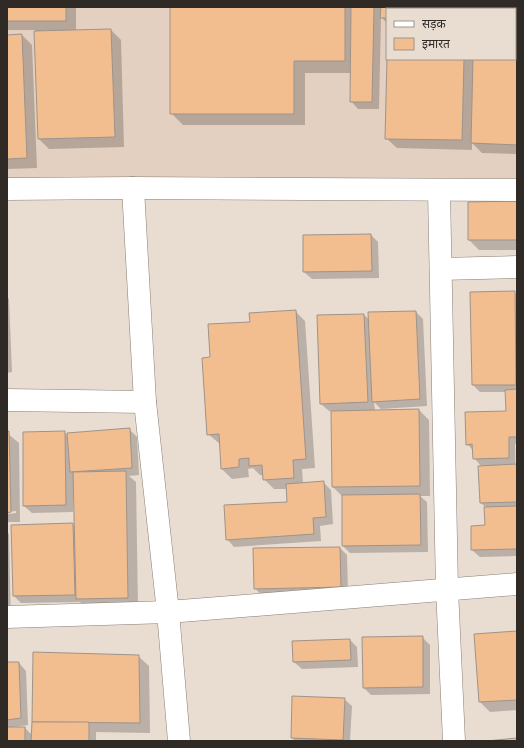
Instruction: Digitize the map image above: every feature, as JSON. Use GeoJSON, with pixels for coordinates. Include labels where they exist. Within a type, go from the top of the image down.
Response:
{"type":"FeatureCollection","features":[{"type":"Feature","properties":{"kind":"street"},"geometry":{"type":"LineString","coordinates":[[133,188],[145,402],[168,612],[180,741]]}},
{"type":"Feature","properties":{"kind":"street"},"geometry":{"type":"LineString","coordinates":[[7,190],[133,188],[439,191],[517,190]]}},
{"type":"Feature","properties":{"kind":"street"},"geometry":{"type":"LineString","coordinates":[[439,191],[447,589],[454,741]]}},
{"type":"Feature","properties":{"kind":"street"},"geometry":{"type":"LineString","coordinates":[[441,269],[517,266]]}},
{"type":"Feature","properties":{"kind":"street"},"geometry":{"type":"LineString","coordinates":[[7,400],[145,402]]}},
{"type":"Feature","properties":{"kind":"street"},"geometry":{"type":"LineString","coordinates":[[7,617],[168,612],[517,584]]}},
{"type":"Feature","properties":{"kind":"shaded area"},"geometry":{"type":"Polygon","coordinates":[[[7,7],[517,7],[517,178],[7,179],[7,7]]]}},
{"type":"Feature","properties":{"kind":"building"},"geometry":{"type":"Polygon","coordinates":[[[7,7],[66,7],[66,21],[7,21],[7,7]]]}},
{"type":"Feature","properties":{"kind":"building"},"geometry":{"type":"Polygon","coordinates":[[[170,7],[345,7],[345,61],[294,61],[294,114],[170,114],[170,7]]]}},
{"type":"Feature","properties":{"kind":"building"},"geometry":{"type":"Polygon","coordinates":[[[351,7],[374,7],[372,102],[350,102],[351,7]]]}},
{"type":"Feature","properties":{"kind":"building"},"geometry":{"type":"Polygon","coordinates":[[[381,7],[405,7],[386,8],[386,18],[380,18],[381,7]]]}},
{"type":"Feature","properties":{"kind":"building"},"geometry":{"type":"Polygon","coordinates":[[[409,7],[463,7],[463,8],[409,7]]]}},
{"type":"Feature","properties":{"kind":"building"},"geometry":{"type":"Polygon","coordinates":[[[517,7],[517,13],[516,8],[472,8],[517,7]]]}},
{"type":"Feature","properties":{"kind":"building"},"geometry":{"type":"Polygon","coordinates":[[[111,29],[115,137],[38,139],[34,31],[111,29]]]}},
{"type":"Feature","properties":{"kind":"building"},"geometry":{"type":"Polygon","coordinates":[[[517,31],[517,145],[471,143],[473,60],[516,60],[517,31]]]}},
{"type":"Feature","properties":{"kind":"building"},"geometry":{"type":"Polygon","coordinates":[[[22,34],[27,158],[7,159],[7,35],[22,34]]]}},
{"type":"Feature","properties":{"kind":"building"},"geometry":{"type":"Polygon","coordinates":[[[387,60],[464,60],[462,140],[385,139],[387,60]]]}},
{"type":"Feature","properties":{"kind":"building"},"geometry":{"type":"Polygon","coordinates":[[[517,201],[517,240],[468,240],[468,202],[517,201]]]}},
{"type":"Feature","properties":{"kind":"building"},"geometry":{"type":"Polygon","coordinates":[[[371,234],[372,271],[303,272],[303,235],[371,234]]]}},
{"type":"Feature","properties":{"kind":"building"},"geometry":{"type":"Polygon","coordinates":[[[515,291],[516,385],[472,385],[470,292],[515,291]]]}},
{"type":"Feature","properties":{"kind":"building"},"geometry":{"type":"Polygon","coordinates":[[[296,310],[306,459],[293,460],[294,478],[263,480],[262,465],[249,466],[249,458],[239,459],[239,467],[221,469],[219,434],[207,435],[202,358],[210,357],[208,324],[250,322],[249,313],[296,310]]]}},
{"type":"Feature","properties":{"kind":"building"},"geometry":{"type":"Polygon","coordinates":[[[416,311],[420,399],[372,402],[368,312],[416,311]]]}},
{"type":"Feature","properties":{"kind":"building"},"geometry":{"type":"Polygon","coordinates":[[[364,314],[368,402],[320,404],[317,315],[364,314]]]}},
{"type":"Feature","properties":{"kind":"building"},"geometry":{"type":"Polygon","coordinates":[[[517,389],[517,437],[509,437],[509,458],[473,459],[472,444],[466,445],[465,412],[506,411],[505,390],[517,389]]]}},
{"type":"Feature","properties":{"kind":"building"},"geometry":{"type":"Polygon","coordinates":[[[419,409],[420,486],[332,487],[331,411],[419,409]]]}},
{"type":"Feature","properties":{"kind":"building"},"geometry":{"type":"Polygon","coordinates":[[[130,428],[132,468],[70,472],[67,433],[130,428]]]}},
{"type":"Feature","properties":{"kind":"building"},"geometry":{"type":"Polygon","coordinates":[[[9,431],[11,512],[7,513],[7,432],[9,431]]]}},
{"type":"Feature","properties":{"kind":"building"},"geometry":{"type":"Polygon","coordinates":[[[65,431],[66,505],[23,506],[23,432],[65,431]]]}},
{"type":"Feature","properties":{"kind":"building"},"geometry":{"type":"Polygon","coordinates":[[[517,464],[517,502],[480,503],[478,466],[517,464]]]}},
{"type":"Feature","properties":{"kind":"building"},"geometry":{"type":"Polygon","coordinates":[[[126,471],[128,598],[76,599],[73,472],[126,471]]]}},
{"type":"Feature","properties":{"kind":"building"},"geometry":{"type":"Polygon","coordinates":[[[324,481],[326,517],[313,518],[314,534],[226,540],[224,505],[287,502],[286,484],[324,481]]]}},
{"type":"Feature","properties":{"kind":"building"},"geometry":{"type":"Polygon","coordinates":[[[420,494],[421,545],[342,546],[342,495],[420,494]]]}},
{"type":"Feature","properties":{"kind":"building"},"geometry":{"type":"Polygon","coordinates":[[[517,506],[517,549],[471,550],[471,526],[485,525],[484,507],[517,506]]]}},
{"type":"Feature","properties":{"kind":"building"},"geometry":{"type":"Polygon","coordinates":[[[73,523],[75,595],[13,596],[11,525],[73,523]]]}},
{"type":"Feature","properties":{"kind":"building"},"geometry":{"type":"Polygon","coordinates":[[[340,547],[341,587],[254,589],[253,548],[340,547]]]}},
{"type":"Feature","properties":{"kind":"building"},"geometry":{"type":"Polygon","coordinates":[[[517,631],[517,700],[479,702],[474,634],[517,631]]]}},
{"type":"Feature","properties":{"kind":"building"},"geometry":{"type":"Polygon","coordinates":[[[423,636],[423,687],[363,688],[362,637],[423,636]]]}},
{"type":"Feature","properties":{"kind":"building"},"geometry":{"type":"Polygon","coordinates":[[[350,639],[351,660],[293,662],[292,641],[350,639]]]}},
{"type":"Feature","properties":{"kind":"building"},"geometry":{"type":"Polygon","coordinates":[[[33,652],[139,655],[140,723],[32,722],[33,652]]]}},
{"type":"Feature","properties":{"kind":"building"},"geometry":{"type":"Polygon","coordinates":[[[7,662],[19,662],[21,718],[7,720],[7,662]]]}},
{"type":"Feature","properties":{"kind":"building"},"geometry":{"type":"Polygon","coordinates":[[[292,696],[345,698],[343,740],[291,738],[292,696]]]}},
{"type":"Feature","properties":{"kind":"building"},"geometry":{"type":"Polygon","coordinates":[[[32,722],[89,722],[89,741],[31,741],[32,722]]]}},
{"type":"Feature","properties":{"kind":"building"},"geometry":{"type":"Polygon","coordinates":[[[7,727],[25,727],[25,741],[7,741],[7,727]]]}},
{"type":"Feature","properties":{"kind":"building"},"geometry":{"type":"Polygon","coordinates":[[[517,738],[517,741],[486,741],[517,738]]]}}]}
